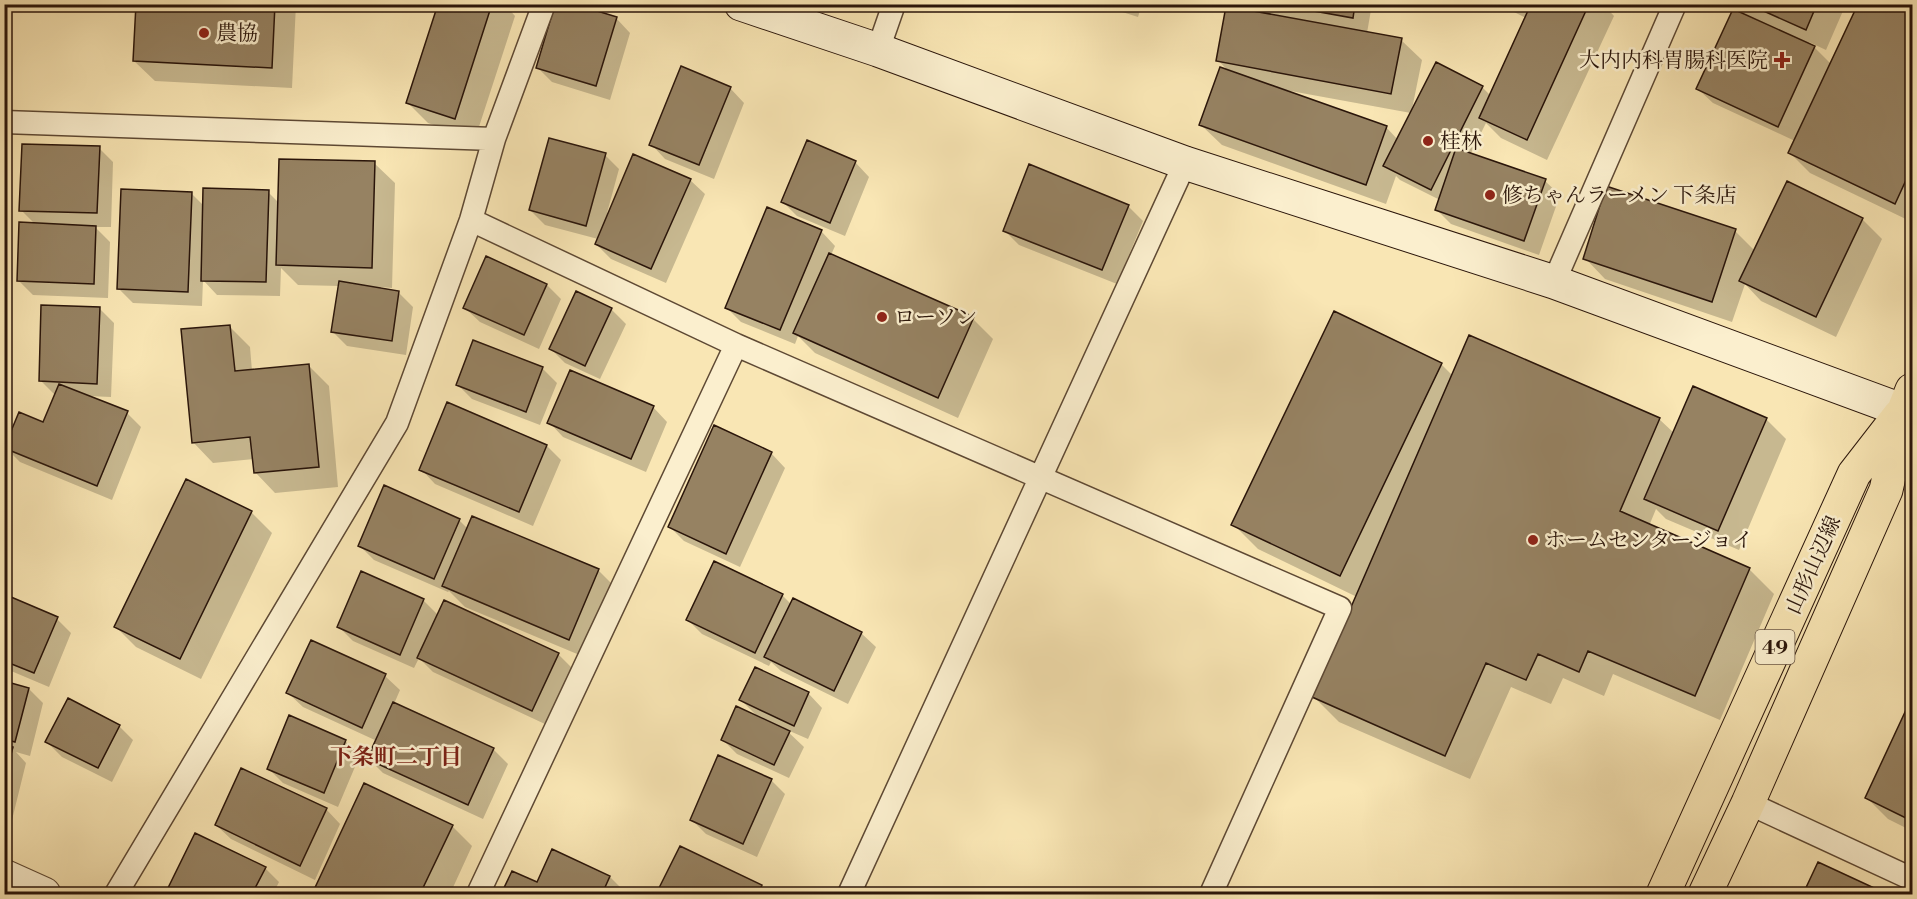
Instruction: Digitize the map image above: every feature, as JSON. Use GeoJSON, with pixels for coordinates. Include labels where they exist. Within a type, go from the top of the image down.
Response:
{"type":"FeatureCollection","features":[{"type":"Feature","properties":{"kind":"main road","name":"山形山辺線"},"geometry":{"type":"LineString","coordinates":[[1705,894],[1748,803],[1886,490],[1910,405]]}},
{"type":"Feature","properties":{"kind":"main road","name":"山形山辺線"},"geometry":{"type":"LineString","coordinates":[[1663,894],[1854,474],[1910,405]]}},
{"type":"Feature","properties":{"kind":"street"},"geometry":{"type":"LineString","coordinates":[[741,4],[878,50],[1185,163],[1554,282],[1910,405]]}},
{"type":"Feature","properties":{"kind":"street"},"geometry":{"type":"LineString","coordinates":[[4,876],[44,894]]}},
{"type":"Feature","properties":{"kind":"lane"},"geometry":{"type":"LineString","coordinates":[[116,894],[397,423],[471,220],[494,139],[544,4]]}},
{"type":"Feature","properties":{"kind":"lane"},"geometry":{"type":"LineString","coordinates":[[878,50],[894,4]]}},
{"type":"Feature","properties":{"kind":"lane"},"geometry":{"type":"LineString","coordinates":[[1554,282],[1675,4]]}},
{"type":"Feature","properties":{"kind":"lane"},"geometry":{"type":"LineString","coordinates":[[4,122],[494,139]]}},
{"type":"Feature","properties":{"kind":"lane"},"geometry":{"type":"LineString","coordinates":[[849,894],[1185,163]]}},
{"type":"Feature","properties":{"kind":"lane"},"geometry":{"type":"LineString","coordinates":[[471,220],[736,345],[1340,608],[1211,894]]}},
{"type":"Feature","properties":{"kind":"lane"},"geometry":{"type":"LineString","coordinates":[[477,894],[736,345]]}},
{"type":"Feature","properties":{"kind":"lane"},"geometry":{"type":"LineString","coordinates":[[1748,803],[1912,879]]}},
{"type":"Feature","properties":{"kind":"building","name":"農協"},"geometry":{"type":"Polygon","coordinates":[[[136,4],[275,4],[272,68],[133,61],[136,4]]]}},
{"type":"Feature","properties":{"kind":"building"},"geometry":{"type":"Polygon","coordinates":[[[438,4],[492,4],[455,119],[406,103],[438,4]]]}},
{"type":"Feature","properties":{"kind":"building"},"geometry":{"type":"Polygon","coordinates":[[[555,4],[574,4],[617,17],[596,86],[536,68],[555,4]]]}},
{"type":"Feature","properties":{"kind":"building"},"geometry":{"type":"Polygon","coordinates":[[[1275,4],[1355,4],[1353,18],[1275,4]]]}},
{"type":"Feature","properties":{"kind":"building"},"geometry":{"type":"Polygon","coordinates":[[[1531,4],[1589,4],[1527,140],[1479,118],[1531,4]]]}},
{"type":"Feature","properties":{"kind":"building"},"geometry":{"type":"Polygon","coordinates":[[[1748,4],[1817,4],[1806,30],[1748,4]]]}},
{"type":"Feature","properties":{"kind":"building"},"geometry":{"type":"Polygon","coordinates":[[[1858,4],[1912,4],[1912,167],[1895,204],[1788,153],[1858,4]]]}},
{"type":"Feature","properties":{"kind":"building"},"geometry":{"type":"Polygon","coordinates":[[[1226,6],[1402,38],[1391,94],[1216,61],[1226,6]]]}},
{"type":"Feature","properties":{"kind":"building"},"geometry":{"type":"Polygon","coordinates":[[[1733,9],[1815,46],[1778,127],[1696,89],[1733,9]]]}},
{"type":"Feature","properties":{"kind":"building"},"geometry":{"type":"Polygon","coordinates":[[[1436,62],[1483,86],[1431,190],[1383,166],[1436,62]]]}},
{"type":"Feature","properties":{"kind":"building"},"geometry":{"type":"Polygon","coordinates":[[[681,66],[731,87],[699,165],[649,145],[681,66]]]}},
{"type":"Feature","properties":{"kind":"building"},"geometry":{"type":"Polygon","coordinates":[[[1220,67],[1387,126],[1366,185],[1199,125],[1220,67]]]}},
{"type":"Feature","properties":{"kind":"building"},"geometry":{"type":"Polygon","coordinates":[[[549,138],[606,153],[586,226],[529,210],[549,138]]]}},
{"type":"Feature","properties":{"kind":"building"},"geometry":{"type":"Polygon","coordinates":[[[807,140],[856,161],[830,223],[781,202],[807,140]]]}},
{"type":"Feature","properties":{"kind":"building"},"geometry":{"type":"Polygon","coordinates":[[[22,144],[100,146],[97,213],[19,211],[22,144]]]}},
{"type":"Feature","properties":{"kind":"building","name":"修ちゃんラーメン 下条店"},"geometry":{"type":"Polygon","coordinates":[[[1456,148],[1546,179],[1524,241],[1435,210],[1456,148]]]}},
{"type":"Feature","properties":{"kind":"building"},"geometry":{"type":"Polygon","coordinates":[[[633,154],[691,179],[651,269],[595,244],[633,154]]]}},
{"type":"Feature","properties":{"kind":"building"},"geometry":{"type":"Polygon","coordinates":[[[279,159],[375,161],[372,268],[276,265],[279,159]]]}},
{"type":"Feature","properties":{"kind":"building"},"geometry":{"type":"Polygon","coordinates":[[[1029,164],[1129,205],[1102,270],[1003,231],[1029,164]]]}},
{"type":"Feature","properties":{"kind":"building"},"geometry":{"type":"Polygon","coordinates":[[[1787,181],[1863,218],[1816,317],[1739,281],[1787,181]]]}},
{"type":"Feature","properties":{"kind":"building"},"geometry":{"type":"Polygon","coordinates":[[[1606,186],[1736,229],[1712,302],[1583,259],[1606,186]]]}},
{"type":"Feature","properties":{"kind":"building"},"geometry":{"type":"Polygon","coordinates":[[[203,188],[269,190],[266,282],[201,281],[203,188]]]}},
{"type":"Feature","properties":{"kind":"building"},"geometry":{"type":"Polygon","coordinates":[[[121,189],[192,192],[188,292],[117,289],[121,189]]]}},
{"type":"Feature","properties":{"kind":"building"},"geometry":{"type":"Polygon","coordinates":[[[767,207],[822,230],[780,330],[725,308],[767,207]]]}},
{"type":"Feature","properties":{"kind":"building"},"geometry":{"type":"Polygon","coordinates":[[[19,222],[96,226],[94,284],[17,281],[19,222]]]}},
{"type":"Feature","properties":{"kind":"building"},"geometry":{"type":"Polygon","coordinates":[[[829,253],[974,317],[938,398],[793,333],[829,253]]]}},
{"type":"Feature","properties":{"kind":"building"},"geometry":{"type":"Polygon","coordinates":[[[486,256],[547,284],[524,335],[463,308],[486,256]]]}},
{"type":"Feature","properties":{"kind":"building"},"geometry":{"type":"Polygon","coordinates":[[[339,281],[399,291],[392,341],[331,332],[339,281]]]}},
{"type":"Feature","properties":{"kind":"building"},"geometry":{"type":"Polygon","coordinates":[[[576,291],[612,308],[585,366],[549,349],[576,291]]]}},
{"type":"Feature","properties":{"kind":"building"},"geometry":{"type":"Polygon","coordinates":[[[41,305],[100,307],[97,384],[39,381],[41,305]]]}},
{"type":"Feature","properties":{"kind":"building"},"geometry":{"type":"Polygon","coordinates":[[[1334,311],[1442,363],[1340,576],[1231,525],[1334,311]]]}},
{"type":"Feature","properties":{"kind":"building"},"geometry":{"type":"Polygon","coordinates":[[[230,325],[235,371],[309,364],[319,467],[254,473],[250,437],[192,443],[181,329],[230,325]]]}},
{"type":"Feature","properties":{"kind":"building","name":"ホームセンタージョイ"},"geometry":{"type":"Polygon","coordinates":[[[1469,335],[1660,418],[1620,511],[1750,568],[1695,696],[1588,651],[1579,672],[1538,654],[1526,680],[1486,663],[1445,756],[1312,697],[1469,335]]]}},
{"type":"Feature","properties":{"kind":"building"},"geometry":{"type":"Polygon","coordinates":[[[473,340],[543,367],[526,412],[456,385],[473,340]]]}},
{"type":"Feature","properties":{"kind":"building"},"geometry":{"type":"Polygon","coordinates":[[[570,370],[654,406],[631,459],[547,423],[570,370]]]}},
{"type":"Feature","properties":{"kind":"building"},"geometry":{"type":"Polygon","coordinates":[[[59,384],[128,411],[97,486],[4,448],[19,412],[43,422],[59,384]]]}},
{"type":"Feature","properties":{"kind":"building"},"geometry":{"type":"Polygon","coordinates":[[[1693,386],[1767,418],[1718,531],[1644,499],[1693,386]]]}},
{"type":"Feature","properties":{"kind":"building"},"geometry":{"type":"Polygon","coordinates":[[[447,402],[547,445],[519,512],[419,470],[447,402]]]}},
{"type":"Feature","properties":{"kind":"building"},"geometry":{"type":"Polygon","coordinates":[[[714,425],[772,452],[726,554],[668,527],[714,425]]]}},
{"type":"Feature","properties":{"kind":"building"},"geometry":{"type":"Polygon","coordinates":[[[186,479],[252,511],[180,659],[114,627],[186,479]]]}},
{"type":"Feature","properties":{"kind":"building"},"geometry":{"type":"Polygon","coordinates":[[[384,485],[460,519],[434,579],[358,546],[384,485]]]}},
{"type":"Feature","properties":{"kind":"building"},"geometry":{"type":"Polygon","coordinates":[[[472,516],[599,569],[569,640],[442,586],[472,516]]]}},
{"type":"Feature","properties":{"kind":"building"},"geometry":{"type":"Polygon","coordinates":[[[714,561],[783,594],[755,653],[686,620],[714,561]]]}},
{"type":"Feature","properties":{"kind":"building"},"geometry":{"type":"Polygon","coordinates":[[[361,571],[424,599],[400,655],[337,627],[361,571]]]}},
{"type":"Feature","properties":{"kind":"building"},"geometry":{"type":"Polygon","coordinates":[[[4,594],[58,617],[34,673],[4,661],[4,594]]]}},
{"type":"Feature","properties":{"kind":"building"},"geometry":{"type":"Polygon","coordinates":[[[793,598],[862,632],[834,691],[764,657],[793,598]]]}},
{"type":"Feature","properties":{"kind":"building"},"geometry":{"type":"Polygon","coordinates":[[[444,600],[559,653],[532,711],[417,658],[444,600]]]}},
{"type":"Feature","properties":{"kind":"building"},"geometry":{"type":"Polygon","coordinates":[[[311,640],[386,674],[362,728],[286,693],[311,640]]]}},
{"type":"Feature","properties":{"kind":"building"},"geometry":{"type":"Polygon","coordinates":[[[755,667],[809,692],[794,726],[739,700],[755,667]]]}},
{"type":"Feature","properties":{"kind":"building"},"geometry":{"type":"Polygon","coordinates":[[[4,681],[29,688],[15,742],[4,739],[4,681]]]}},
{"type":"Feature","properties":{"kind":"building"},"geometry":{"type":"Polygon","coordinates":[[[1912,697],[1912,821],[1865,798],[1912,697]]]}},
{"type":"Feature","properties":{"kind":"building"},"geometry":{"type":"Polygon","coordinates":[[[68,698],[120,725],[98,768],[45,742],[68,698]]]}},
{"type":"Feature","properties":{"kind":"building"},"geometry":{"type":"Polygon","coordinates":[[[393,702],[494,748],[468,805],[367,759],[393,702]]]}},
{"type":"Feature","properties":{"kind":"building"},"geometry":{"type":"Polygon","coordinates":[[[736,706],[790,731],[774,765],[721,740],[736,706]]]}},
{"type":"Feature","properties":{"kind":"building"},"geometry":{"type":"Polygon","coordinates":[[[289,715],[346,740],[324,793],[267,769],[289,715]]]}},
{"type":"Feature","properties":{"kind":"building"},"geometry":{"type":"Polygon","coordinates":[[[4,745],[13,747],[4,780],[4,745]]]}},
{"type":"Feature","properties":{"kind":"building"},"geometry":{"type":"Polygon","coordinates":[[[718,755],[772,779],[743,844],[690,820],[718,755]]]}},
{"type":"Feature","properties":{"kind":"building"},"geometry":{"type":"Polygon","coordinates":[[[241,768],[327,808],[300,866],[215,825],[241,768]]]}},
{"type":"Feature","properties":{"kind":"building"},"geometry":{"type":"Polygon","coordinates":[[[364,783],[453,825],[420,894],[312,894],[364,783]]]}},
{"type":"Feature","properties":{"kind":"building"},"geometry":{"type":"Polygon","coordinates":[[[195,833],[266,867],[252,894],[165,894],[195,833]]]}},
{"type":"Feature","properties":{"kind":"building"},"geometry":{"type":"Polygon","coordinates":[[[680,846],[762,885],[758,894],[656,894],[680,846]]]}},
{"type":"Feature","properties":{"kind":"building"},"geometry":{"type":"Polygon","coordinates":[[[552,849],[610,876],[602,894],[501,894],[512,871],[537,882],[552,849]]]}},
{"type":"Feature","properties":{"kind":"building"},"geometry":{"type":"Polygon","coordinates":[[[1818,862],[1885,893],[1803,894],[1818,862]]]}},
{"type":"Feature","properties":{"kind":"place","name":"農協"},"geometry":{"type":"Point","coordinates":[204,33]}},
{"type":"Feature","properties":{"kind":"place","name":"大内内科胃腸科医院"},"geometry":{"type":"Point","coordinates":[1782,60]}},
{"type":"Feature","properties":{"kind":"place","name":"桂林"},"geometry":{"type":"Point","coordinates":[1428,141]}},
{"type":"Feature","properties":{"kind":"place","name":"修ちゃんラーメン 下条店"},"geometry":{"type":"Point","coordinates":[1490,195]}},
{"type":"Feature","properties":{"kind":"place","name":"ローソン"},"geometry":{"type":"Point","coordinates":[882,317]}},
{"type":"Feature","properties":{"kind":"place","name":"ホームセンタージョイ"},"geometry":{"type":"Point","coordinates":[1533,540]}},
{"type":"Feature","properties":{"kind":"district","name":"下条町二丁目"},"geometry":{"type":"Point","coordinates":[396,756]}}]}
